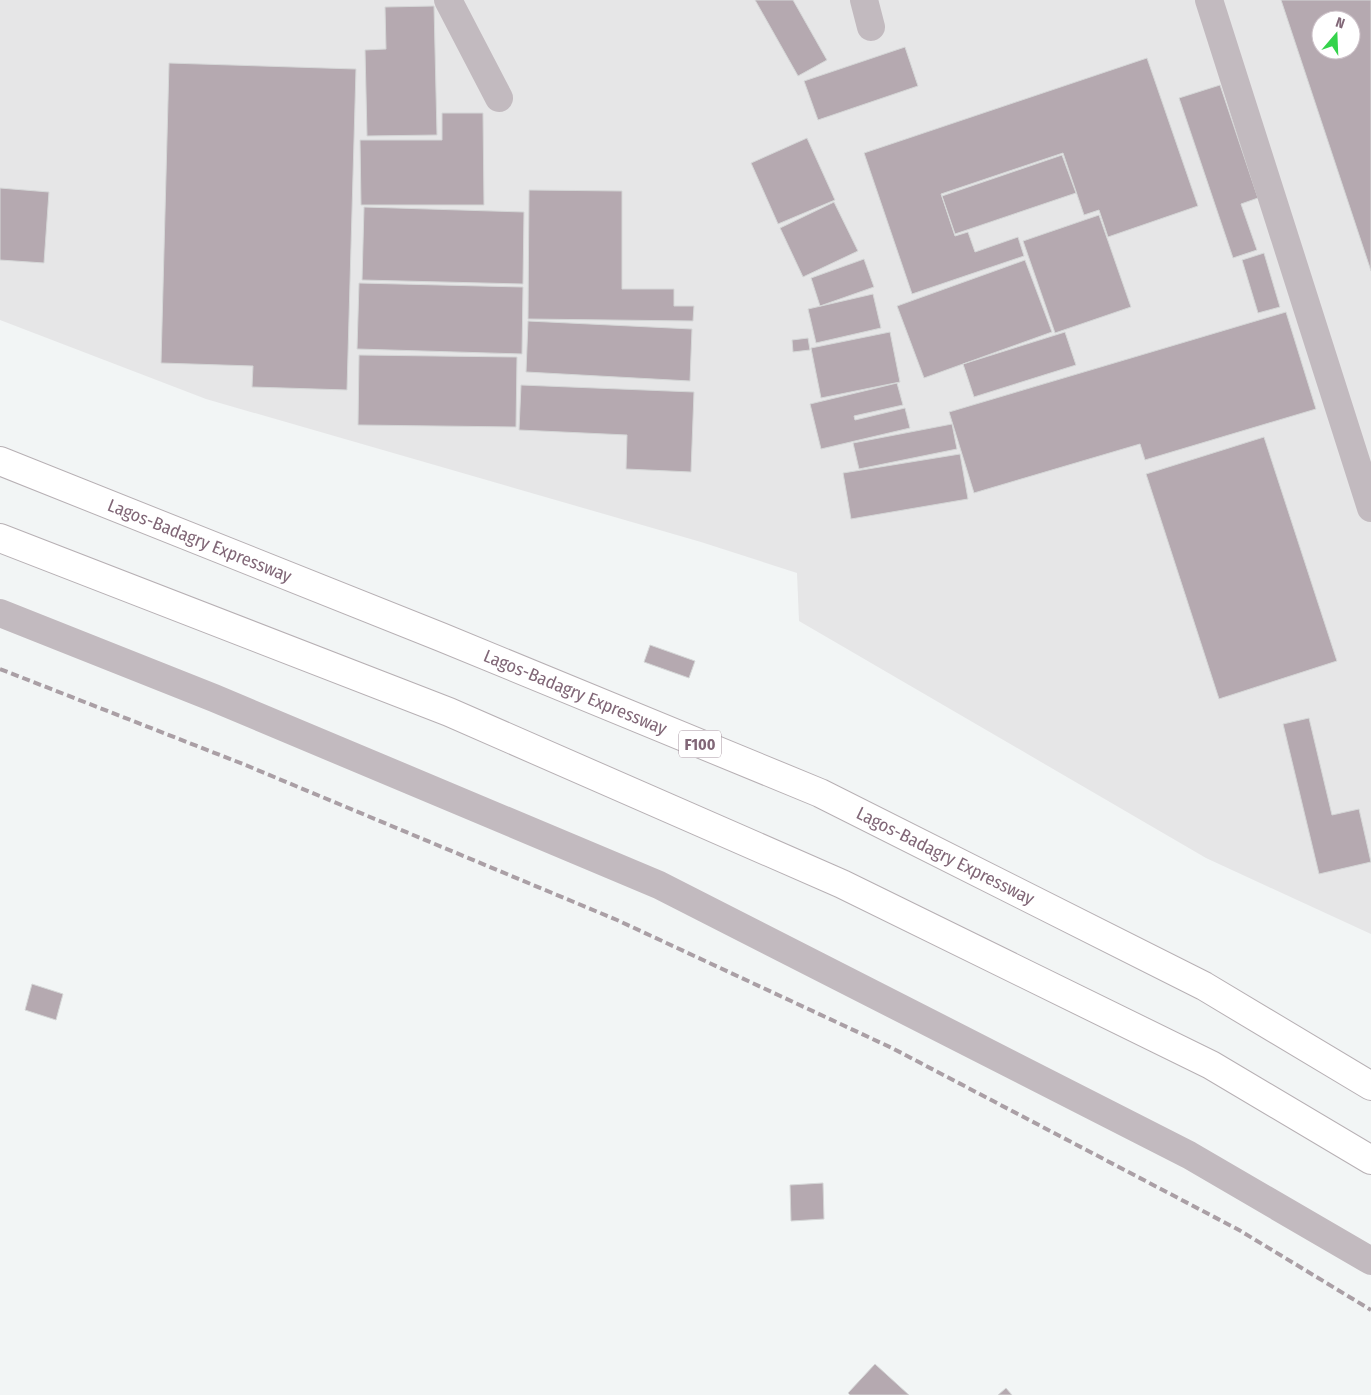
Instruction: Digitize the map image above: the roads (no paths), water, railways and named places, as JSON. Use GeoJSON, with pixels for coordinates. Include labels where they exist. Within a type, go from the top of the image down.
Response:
{"type":"FeatureCollection","features":[{"type":"Feature","properties":{"kind":"highway","name":"Lagos-Badagry Expressway"},"geometry":{"type":"LineString","coordinates":[[0,461],[441,637],[820,793],[1204,986],[1371,1086]]}},
{"type":"Feature","properties":{"kind":"highway"},"geometry":{"type":"LineString","coordinates":[[0,538],[449,712],[842,884],[1211,1065],[1371,1160]]}},
{"type":"Feature","properties":{"kind":"street"},"geometry":{"type":"LineString","coordinates":[[448,0],[499,98]]}},
{"type":"Feature","properties":{"kind":"street"},"geometry":{"type":"LineString","coordinates":[[864,0],[871,27]]}},
{"type":"Feature","properties":{"kind":"street"},"geometry":{"type":"LineString","coordinates":[[1209,0],[1371,508]]}},
{"type":"Feature","properties":{"kind":"street"},"geometry":{"type":"LineString","coordinates":[[0,613],[214,698],[659,885],[1189,1155],[1371,1261]]}},
{"type":"Feature","properties":{"kind":"railway"},"geometry":{"type":"LineString","coordinates":[[0,669],[243,764],[617,920],[892,1048],[1239,1230],[1371,1310]]}}]}
